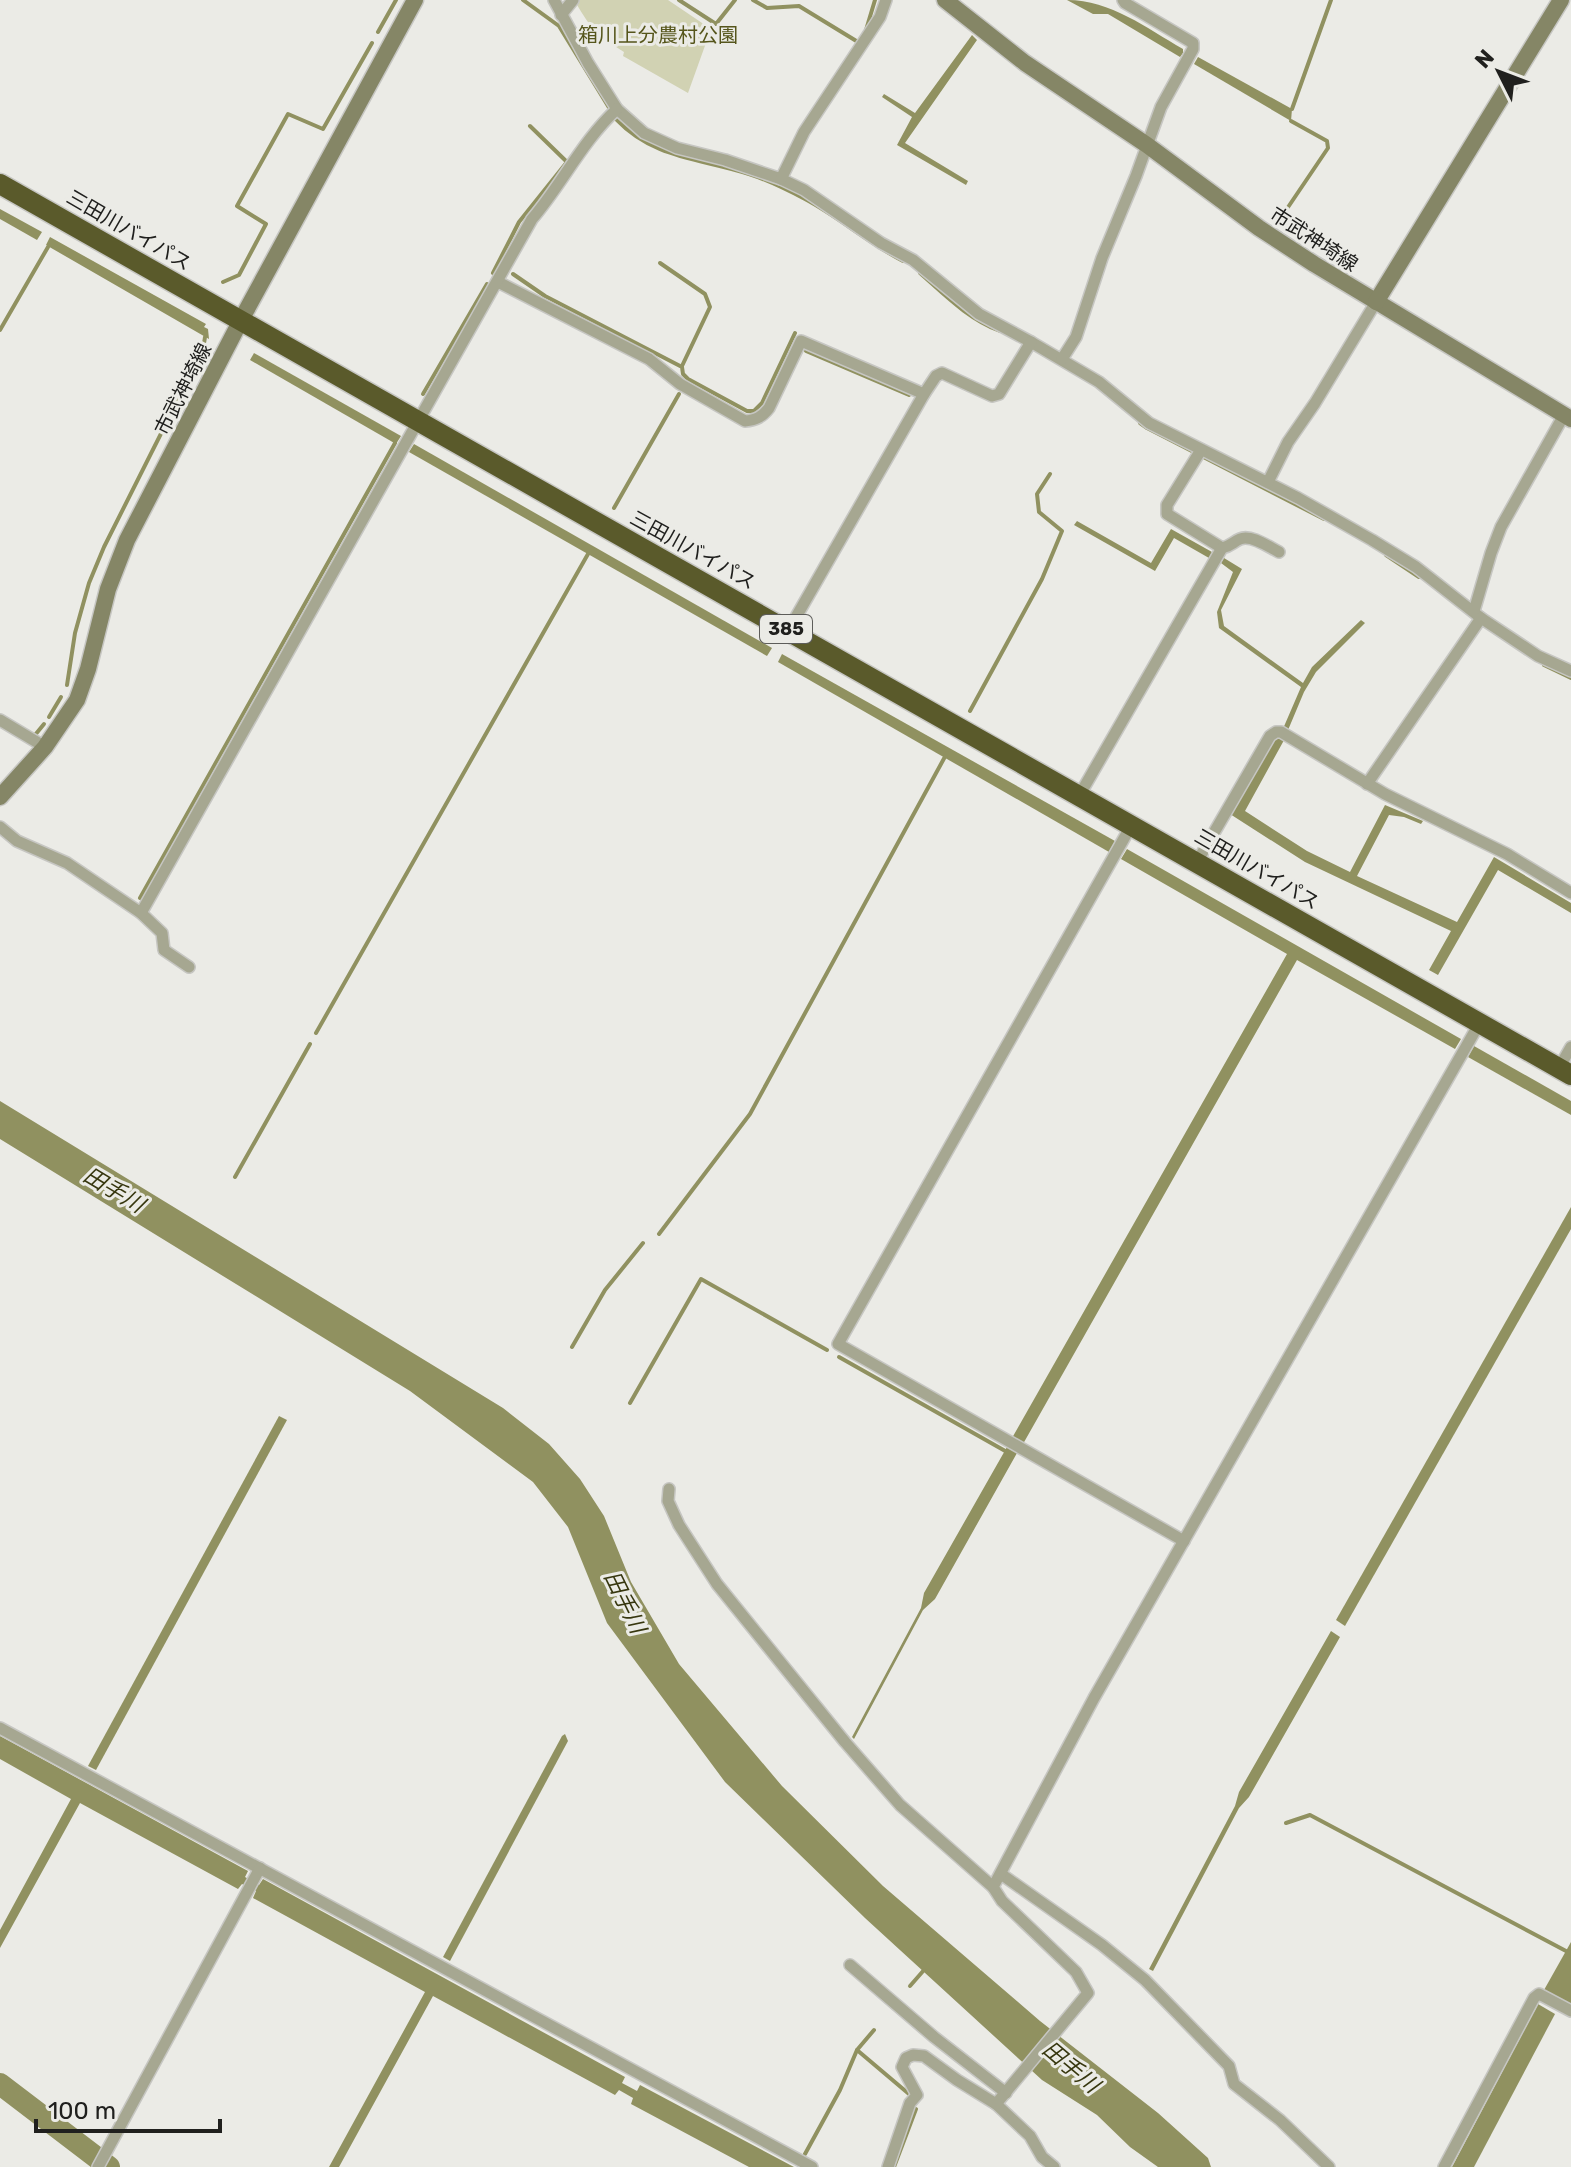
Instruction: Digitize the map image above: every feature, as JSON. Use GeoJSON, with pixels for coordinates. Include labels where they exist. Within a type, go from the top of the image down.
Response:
{"type":"FeatureCollection","features":[{"type":"Feature","properties":{"kind":"highway","name":"三田川バイパス"},"geometry":{"type":"LineString","coordinates":[[0,184],[1565,1072]]}},
{"type":"Feature","properties":{"kind":"main road","name":"市武神埼線"},"geometry":{"type":"LineString","coordinates":[[0,797],[45,747],[77,700],[108,589],[127,540],[241,320],[415,0]]}},
{"type":"Feature","properties":{"kind":"main road","name":"市武神埼線"},"geometry":{"type":"LineString","coordinates":[[945,0],[1025,63],[1147,145],[1259,228],[1567,417]]}},
{"type":"Feature","properties":{"kind":"main road"},"geometry":{"type":"LineString","coordinates":[[1376,302],[1561,0]]}},
{"type":"Feature","properties":{"kind":"street"},"geometry":{"type":"LineString","coordinates":[[554,0],[613,112],[644,133],[677,148],[725,160],[804,190],[881,243],[913,260],[979,314],[1028,346],[1062,359],[1099,382],[1149,423],[1198,454],[1268,482],[1372,540],[1416,567],[1477,618],[1538,656],[1571,671]]}},
{"type":"Feature","properties":{"kind":"street"},"geometry":{"type":"LineString","coordinates":[[561,15],[573,0]]}},
{"type":"Feature","properties":{"kind":"street"},"geometry":{"type":"LineString","coordinates":[[781,179],[804,132],[880,17],[886,0]]}},
{"type":"Feature","properties":{"kind":"street"},"geometry":{"type":"LineString","coordinates":[[1062,359],[1076,337],[1102,258],[1161,107],[1193,49],[1193,43],[1123,0]]}},
{"type":"Feature","properties":{"kind":"street"},"geometry":{"type":"LineString","coordinates":[[141,913],[532,219],[613,112]]}},
{"type":"Feature","properties":{"kind":"street"},"geometry":{"type":"LineString","coordinates":[[498,282],[649,359],[680,384],[745,421],[763,416],[769,408],[801,341],[924,394]]}},
{"type":"Feature","properties":{"kind":"street"},"geometry":{"type":"LineString","coordinates":[[1268,482],[1288,442],[1376,302]]}},
{"type":"Feature","properties":{"kind":"street"},"geometry":{"type":"LineString","coordinates":[[788,631],[936,376],[942,373],[992,396],[999,394],[1028,346]]}},
{"type":"Feature","properties":{"kind":"street"},"geometry":{"type":"LineString","coordinates":[[1367,784],[1477,618],[1491,553],[1501,527],[1516,497],[1567,417]]}},
{"type":"Feature","properties":{"kind":"street"},"geometry":{"type":"LineString","coordinates":[[1198,454],[1167,505],[1167,514],[1222,548],[1248,537],[1279,552]]}},
{"type":"Feature","properties":{"kind":"street"},"geometry":{"type":"LineString","coordinates":[[1079,796],[1222,548]]}},
{"type":"Feature","properties":{"kind":"street"},"geometry":{"type":"LineString","coordinates":[[0,720],[45,747]]}},
{"type":"Feature","properties":{"kind":"street"},"geometry":{"type":"LineString","coordinates":[[1197,862],[1270,736],[1276,732],[1367,784],[1507,854],[1571,893]]}},
{"type":"Feature","properties":{"kind":"street"},"geometry":{"type":"LineString","coordinates":[[1131,826],[838,1344],[1184,1541]]}},
{"type":"Feature","properties":{"kind":"street"},"geometry":{"type":"LineString","coordinates":[[0,827],[17,841],[67,863],[141,913],[162,933],[164,950],[189,967]]}},
{"type":"Feature","properties":{"kind":"street"},"geometry":{"type":"LineString","coordinates":[[993,1887],[1094,1698],[1479,1024]]}},
{"type":"Feature","properties":{"kind":"street"},"geometry":{"type":"LineString","coordinates":[[1565,1072],[1571,1047]]}},
{"type":"Feature","properties":{"kind":"street"},"geometry":{"type":"LineString","coordinates":[[669,1489],[668,1501],[679,1525],[717,1584],[845,1742],[900,1805],[993,1887],[1002,1901],[1076,1972],[1088,1993],[996,2104]]}},
{"type":"Feature","properties":{"kind":"street"},"geometry":{"type":"LineString","coordinates":[[0,1728],[254,1879],[812,2167]]}},
{"type":"Feature","properties":{"kind":"street"},"geometry":{"type":"LineString","coordinates":[[1001,1874],[1102,1945],[1145,1980],[1229,2066],[1234,2084],[1280,2120],[1329,2167]]}},
{"type":"Feature","properties":{"kind":"street"},"geometry":{"type":"LineString","coordinates":[[98,2167],[254,1879]]}},
{"type":"Feature","properties":{"kind":"street"},"geometry":{"type":"LineString","coordinates":[[850,1965],[934,2037],[1008,2090]]}},
{"type":"Feature","properties":{"kind":"street"},"geometry":{"type":"LineString","coordinates":[[1444,2167],[1534,1998],[1539,1994],[1571,2011]]}},
{"type":"Feature","properties":{"kind":"street"},"geometry":{"type":"LineString","coordinates":[[888,2167],[910,2103],[917,2095],[902,2067],[906,2058],[913,2055],[924,2056],[996,2104],[1030,2136],[1042,2157],[1054,2167]]}},
{"type":"Feature","properties":{"kind":"green space","name":"箱川上分農村公園"},"geometry":{"type":"Polygon","coordinates":[[[578,0],[668,0],[711,29],[688,93],[623,56],[624,52],[591,26],[576,3],[578,0]]]}},
{"type":"Feature","properties":{"kind":"water"},"geometry":{"type":"Polygon","coordinates":[[[1067,0],[1083,1],[1113,10],[1183,49],[1183,53],[1180,57],[1108,14],[1093,14],[1067,0]]]}},
{"type":"Feature","properties":{"kind":"water"},"geometry":{"type":"Polygon","coordinates":[[[972,35],[977,40],[905,143],[968,181],[966,185],[897,145],[912,117],[882,97],[884,94],[915,113],[972,35]]]}},
{"type":"Feature","properties":{"kind":"water"},"geometry":{"type":"Polygon","coordinates":[[[1198,57],[1292,109],[1291,121],[1194,64],[1198,57]]]}},
{"type":"Feature","properties":{"kind":"water"},"geometry":{"type":"Polygon","coordinates":[[[0,209],[42,232],[37,240],[0,219],[0,209]]]}},
{"type":"Feature","properties":{"kind":"water"},"geometry":{"type":"Polygon","coordinates":[[[50,237],[206,324],[204,327],[208,329],[209,339],[46,245],[50,237]]]}},
{"type":"Feature","properties":{"kind":"water"},"geometry":{"type":"Polygon","coordinates":[[[254,353],[401,436],[396,444],[250,360],[254,353]]]}},
{"type":"Feature","properties":{"kind":"water"},"geometry":{"type":"Polygon","coordinates":[[[414,444],[772,648],[767,656],[409,452],[414,444]]]}},
{"type":"Feature","properties":{"kind":"water"},"geometry":{"type":"Polygon","coordinates":[[[1077,521],[1151,563],[1171,529],[1212,552],[1209,558],[1174,538],[1155,571],[1074,525],[1077,521]]]}},
{"type":"Feature","properties":{"kind":"water"},"geometry":{"type":"Polygon","coordinates":[[[1224,558],[1242,569],[1221,610],[1224,626],[1303,683],[1312,667],[1361,620],[1365,623],[1316,672],[1283,742],[1245,811],[1307,851],[1350,872],[1385,805],[1423,821],[1421,824],[1389,815],[1357,876],[1457,922],[1494,857],[1571,903],[1571,913],[1498,870],[1438,975],[1429,970],[1451,931],[1305,862],[1230,814],[1279,738],[1301,687],[1219,628],[1217,612],[1233,572],[1221,563],[1224,558]]]}},
{"type":"Feature","properties":{"kind":"water"},"geometry":{"type":"Polygon","coordinates":[[[782,654],[1115,841],[1109,852],[778,662],[782,654]]]}},
{"type":"Feature","properties":{"kind":"water"},"geometry":{"type":"Polygon","coordinates":[[[1127,849],[1461,1039],[1455,1049],[1297,960],[1023,1444],[1012,1438],[1287,954],[1121,859],[1127,849]]]}},
{"type":"Feature","properties":{"kind":"water"},"geometry":{"type":"Polygon","coordinates":[[[1474,1046],[1571,1101],[1571,1115],[1468,1057],[1474,1046]]]}},
{"type":"Feature","properties":{"kind":"water","name":"田手川"},"geometry":{"type":"Polygon","coordinates":[[[0,1101],[503,1408],[549,1444],[580,1479],[604,1516],[631,1582],[679,1664],[782,1786],[883,1886],[1040,2021],[1158,2113],[1208,2158],[1211,2167],[1158,2167],[1130,2147],[1097,2115],[1042,2080],[865,1918],[725,1782],[607,1623],[568,1527],[533,1482],[410,1391],[0,1139],[0,1101]]]}},
{"type":"Feature","properties":{"kind":"water"},"geometry":{"type":"Polygon","coordinates":[[[1571,1207],[1571,1229],[1345,1626],[1336,1620],[1571,1207]]]}},
{"type":"Feature","properties":{"kind":"water"},"geometry":{"type":"Polygon","coordinates":[[[279,1416],[287,1420],[96,1770],[88,1766],[279,1416]]]}},
{"type":"Feature","properties":{"kind":"water"},"geometry":{"type":"Polygon","coordinates":[[[1007,1447],[1017,1453],[935,1599],[923,1610],[854,1739],[852,1737],[921,1608],[924,1593],[1007,1447]]]}},
{"type":"Feature","properties":{"kind":"water"},"geometry":{"type":"Polygon","coordinates":[[[1331,1631],[1340,1637],[1249,1797],[1239,1808],[1153,1971],[1149,1969],[1235,1806],[1239,1792],[1331,1631]]]}},
{"type":"Feature","properties":{"kind":"water"},"geometry":{"type":"Polygon","coordinates":[[[565,1734],[568,1741],[450,1961],[443,1957],[565,1734]]]}},
{"type":"Feature","properties":{"kind":"water"},"geometry":{"type":"Polygon","coordinates":[[[0,1736],[248,1871],[245,1877],[259,1885],[263,1879],[625,2077],[622,2083],[637,2091],[640,2085],[794,2167],[749,2167],[631,2104],[633,2098],[619,2090],[615,2095],[433,1996],[339,2167],[329,2167],[425,1992],[253,1898],[256,1891],[242,1884],[238,1889],[80,1803],[0,1948],[0,1930],[71,1799],[0,1759],[0,1736]]]}},
{"type":"Feature","properties":{"kind":"water"},"geometry":{"type":"Polygon","coordinates":[[[1571,1942],[1571,2004],[1544,1990],[1571,1942]]]}},
{"type":"Feature","properties":{"kind":"water"},"geometry":{"type":"Polygon","coordinates":[[[1538,2004],[1555,2014],[1474,2167],[1452,2167],[1538,2004]]]}},
{"type":"Feature","properties":{"kind":"waterway"},"geometry":{"type":"LineString","coordinates":[[378,32],[396,0]]}},
{"type":"Feature","properties":{"kind":"waterway"},"geometry":{"type":"LineString","coordinates":[[523,0],[559,26],[616,119],[631,132],[678,156],[749,174],[785,189],[818,206],[903,261]]}},
{"type":"Feature","properties":{"kind":"waterway"},"geometry":{"type":"LineString","coordinates":[[679,0],[716,24],[735,0]]}},
{"type":"Feature","properties":{"kind":"waterway"},"geometry":{"type":"LineString","coordinates":[[753,0],[767,8],[799,6],[858,42]]}},
{"type":"Feature","properties":{"kind":"waterway"},"geometry":{"type":"LineString","coordinates":[[866,30],[875,0]]}},
{"type":"Feature","properties":{"kind":"waterway"},"geometry":{"type":"LineString","coordinates":[[1292,109],[1331,0]]}},
{"type":"Feature","properties":{"kind":"waterway"},"geometry":{"type":"LineString","coordinates":[[223,282],[239,275],[266,224],[237,206],[288,114],[323,129],[372,43]]}},
{"type":"Feature","properties":{"kind":"waterway"},"geometry":{"type":"LineString","coordinates":[[1276,225],[1328,148],[1327,141],[1291,121]]}},
{"type":"Feature","properties":{"kind":"waterway"},"geometry":{"type":"LineString","coordinates":[[493,273],[519,222],[567,162],[530,126]]}},
{"type":"Feature","properties":{"kind":"waterway"},"geometry":{"type":"LineString","coordinates":[[0,330],[48,247]]}},
{"type":"Feature","properties":{"kind":"waterway"},"geometry":{"type":"LineString","coordinates":[[660,263],[705,294],[710,307],[682,366]]}},
{"type":"Feature","properties":{"kind":"waterway"},"geometry":{"type":"LineString","coordinates":[[920,273],[967,313],[1000,331]]}},
{"type":"Feature","properties":{"kind":"waterway"},"geometry":{"type":"LineString","coordinates":[[513,274],[545,296],[682,367],[688,379],[747,411],[754,411],[762,403],[795,333]]}},
{"type":"Feature","properties":{"kind":"waterway"},"geometry":{"type":"LineString","coordinates":[[423,394],[487,284]]}},
{"type":"Feature","properties":{"kind":"waterway"},"geometry":{"type":"LineString","coordinates":[[67,685],[75,633],[89,583],[203,350],[205,337]]}},
{"type":"Feature","properties":{"kind":"waterway"},"geometry":{"type":"LineString","coordinates":[[806,351],[909,395]]}},
{"type":"Feature","properties":{"kind":"waterway"},"geometry":{"type":"LineString","coordinates":[[614,508],[679,394]]}},
{"type":"Feature","properties":{"kind":"waterway"},"geometry":{"type":"LineString","coordinates":[[1140,423],[1324,519]]}},
{"type":"Feature","properties":{"kind":"waterway"},"geometry":{"type":"LineString","coordinates":[[140,898],[395,443]]}},
{"type":"Feature","properties":{"kind":"waterway"},"geometry":{"type":"LineString","coordinates":[[970,711],[1042,579],[1062,531],[1039,512],[1037,494],[1050,474]]}},
{"type":"Feature","properties":{"kind":"waterway"},"geometry":{"type":"LineString","coordinates":[[316,1033],[588,554]]}},
{"type":"Feature","properties":{"kind":"waterway"},"geometry":{"type":"LineString","coordinates":[[1386,555],[1419,577]]}},
{"type":"Feature","properties":{"kind":"waterway"},"geometry":{"type":"LineString","coordinates":[[1544,665],[1571,678]]}},
{"type":"Feature","properties":{"kind":"waterway"},"geometry":{"type":"LineString","coordinates":[[49,717],[61,697]]}},
{"type":"Feature","properties":{"kind":"waterway"},"geometry":{"type":"LineString","coordinates":[[35,735],[44,724]]}},
{"type":"Feature","properties":{"kind":"waterway"},"geometry":{"type":"LineString","coordinates":[[659,1234],[750,1114],[947,753]]}},
{"type":"Feature","properties":{"kind":"waterway"},"geometry":{"type":"LineString","coordinates":[[235,1177],[310,1044]]}},
{"type":"Feature","properties":{"kind":"waterway"},"geometry":{"type":"LineString","coordinates":[[572,1347],[605,1290],[643,1243]]}},
{"type":"Feature","properties":{"kind":"waterway"},"geometry":{"type":"LineString","coordinates":[[630,1403],[701,1279],[827,1350]]}},
{"type":"Feature","properties":{"kind":"waterway"},"geometry":{"type":"LineString","coordinates":[[839,1357],[1007,1452]]}},
{"type":"Feature","properties":{"kind":"waterway"},"geometry":{"type":"LineString","coordinates":[[1286,1823],[1310,1815],[1566,1951]]}},
{"type":"Feature","properties":{"kind":"waterway"},"geometry":{"type":"LineString","coordinates":[[910,1986],[924,1970]]}},
{"type":"Feature","properties":{"kind":"waterway"},"geometry":{"type":"LineString","coordinates":[[805,2154],[840,2090],[857,2050],[874,2030]]}},
{"type":"Feature","properties":{"kind":"waterway"},"geometry":{"type":"LineString","coordinates":[[857,2050],[909,2094]]}},
{"type":"Feature","properties":{"kind":"waterway"},"geometry":{"type":"LineString","coordinates":[[0,2084],[109,2167]]}},
{"type":"Feature","properties":{"kind":"waterway"},"geometry":{"type":"LineString","coordinates":[[894,2167],[916,2109]]}}]}
